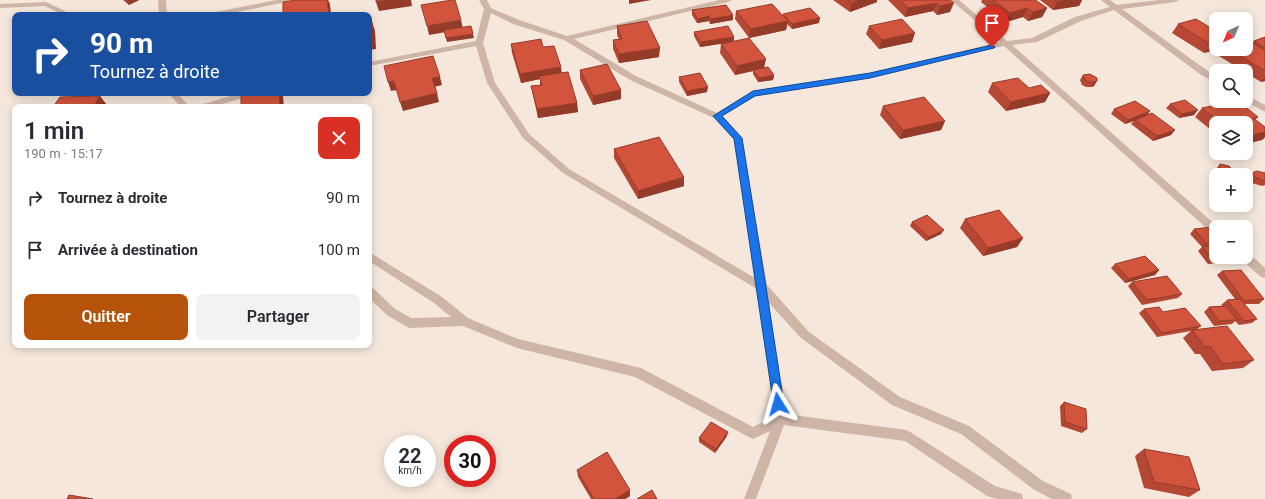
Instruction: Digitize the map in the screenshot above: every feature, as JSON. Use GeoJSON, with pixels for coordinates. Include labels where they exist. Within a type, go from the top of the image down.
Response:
{"type":"FeatureCollection","features":[{"type":"Feature","properties":{"kind":"street"},"geometry":{"type":"LineString","coordinates":[[162,0],[163,12]]}},
{"type":"Feature","properties":{"kind":"street"},"geometry":{"type":"LineString","coordinates":[[226,12],[287,0]]}},
{"type":"Feature","properties":{"kind":"street"},"geometry":{"type":"LineString","coordinates":[[482,0],[488,9],[516,22],[567,38],[633,78],[717,116],[738,138],[762,287],[780,419],[750,499]]}},
{"type":"Feature","properties":{"kind":"street"},"geometry":{"type":"LineString","coordinates":[[567,38],[728,0]]}},
{"type":"Feature","properties":{"kind":"street"},"geometry":{"type":"LineString","coordinates":[[954,0],[1007,43],[1155,178],[1209,225]]}},
{"type":"Feature","properties":{"kind":"street"},"geometry":{"type":"LineString","coordinates":[[1105,0],[1114,8],[1209,75]]}},
{"type":"Feature","properties":{"kind":"street"},"geometry":{"type":"LineString","coordinates":[[717,116],[753,94],[870,75],[1007,43],[1034,40],[1078,19],[1114,8],[1175,0]]}},
{"type":"Feature","properties":{"kind":"street"},"geometry":{"type":"LineString","coordinates":[[0,6],[46,4],[62,12]]}},
{"type":"Feature","properties":{"kind":"street"},"geometry":{"type":"LineString","coordinates":[[488,9],[478,43],[491,83],[526,136],[566,171],[762,287],[805,335],[896,401],[965,430],[1038,485],[1066,499]]}},
{"type":"Feature","properties":{"kind":"street"},"geometry":{"type":"LineString","coordinates":[[372,63],[478,43]]}},
{"type":"Feature","properties":{"kind":"street"},"geometry":{"type":"LineString","coordinates":[[175,96],[183,104]]}},
{"type":"Feature","properties":{"kind":"street"},"geometry":{"type":"LineString","coordinates":[[212,104],[240,96]]}},
{"type":"Feature","properties":{"kind":"street"},"geometry":{"type":"LineString","coordinates":[[1253,102],[1265,109]]}},
{"type":"Feature","properties":{"kind":"street"},"geometry":{"type":"LineString","coordinates":[[372,258],[438,300],[464,321],[516,343],[637,372],[753,433],[780,419],[907,436],[992,491],[1017,499]]}},
{"type":"Feature","properties":{"kind":"street"},"geometry":{"type":"LineString","coordinates":[[1253,263],[1265,274]]}},
{"type":"Feature","properties":{"kind":"street"},"geometry":{"type":"LineString","coordinates":[[372,294],[391,312],[409,323],[464,321]]}},
{"type":"Feature","properties":{"kind":"building"},"geometry":{"type":"Polygon","coordinates":[[[296,0],[327,0],[329,12],[283,12],[283,2],[296,0]]]}},
{"type":"Feature","properties":{"kind":"building"},"geometry":{"type":"Polygon","coordinates":[[[376,0],[390,0],[376,2],[376,0]]]}},
{"type":"Feature","properties":{"kind":"building"},"geometry":{"type":"Polygon","coordinates":[[[455,0],[461,20],[427,26],[421,5],[455,0]]]}},
{"type":"Feature","properties":{"kind":"building"},"geometry":{"type":"Polygon","coordinates":[[[848,0],[860,0],[852,3],[848,0]]]}},
{"type":"Feature","properties":{"kind":"building"},"geometry":{"type":"Polygon","coordinates":[[[900,0],[950,0],[954,3],[940,6],[937,3],[908,8],[900,0]]]}},
{"type":"Feature","properties":{"kind":"building"},"geometry":{"type":"Polygon","coordinates":[[[993,0],[1035,0],[1047,8],[1033,12],[1027,8],[1010,13],[993,0]]]}},
{"type":"Feature","properties":{"kind":"building"},"geometry":{"type":"Polygon","coordinates":[[[1055,0],[1067,0],[1057,2],[1055,0]]]}},
{"type":"Feature","properties":{"kind":"building"},"geometry":{"type":"Polygon","coordinates":[[[772,4],[788,21],[751,29],[736,11],[772,4]]]}},
{"type":"Feature","properties":{"kind":"building"},"geometry":{"type":"Polygon","coordinates":[[[726,5],[733,15],[711,19],[709,16],[698,19],[692,10],[726,5]]]}},
{"type":"Feature","properties":{"kind":"building"},"geometry":{"type":"Polygon","coordinates":[[[810,8],[820,18],[792,24],[783,14],[810,8]]]}},
{"type":"Feature","properties":{"kind":"building"},"geometry":{"type":"Polygon","coordinates":[[[902,19],[915,33],[882,40],[869,26],[902,19]]]}},
{"type":"Feature","properties":{"kind":"building"},"geometry":{"type":"Polygon","coordinates":[[[1196,19],[1209,27],[1209,44],[1178,24],[1196,19]]]}},
{"type":"Feature","properties":{"kind":"building"},"geometry":{"type":"Polygon","coordinates":[[[647,21],[660,48],[619,54],[613,40],[622,39],[617,26],[647,21]]]}},
{"type":"Feature","properties":{"kind":"building"},"geometry":{"type":"Polygon","coordinates":[[[471,26],[473,34],[446,38],[444,30],[471,26]]]}},
{"type":"Feature","properties":{"kind":"building"},"geometry":{"type":"Polygon","coordinates":[[[728,26],[734,37],[701,42],[694,32],[728,26]]]}},
{"type":"Feature","properties":{"kind":"building"},"geometry":{"type":"Polygon","coordinates":[[[1265,37],[1265,48],[1254,41],[1265,37]]]}},
{"type":"Feature","properties":{"kind":"building"},"geometry":{"type":"Polygon","coordinates":[[[749,38],[766,59],[737,66],[721,44],[749,38]]]}},
{"type":"Feature","properties":{"kind":"building"},"geometry":{"type":"Polygon","coordinates":[[[541,39],[543,47],[554,46],[561,67],[520,74],[511,44],[541,39]]]}},
{"type":"Feature","properties":{"kind":"building"},"geometry":{"type":"Polygon","coordinates":[[[1253,43],[1265,50],[1265,71],[1240,56],[1253,56],[1253,43]]]}},
{"type":"Feature","properties":{"kind":"building"},"geometry":{"type":"Polygon","coordinates":[[[433,56],[440,77],[432,78],[437,93],[400,102],[394,81],[388,82],[384,66],[433,56]]]}},
{"type":"Feature","properties":{"kind":"building"},"geometry":{"type":"Polygon","coordinates":[[[607,64],[621,90],[593,96],[580,70],[607,64]]]}},
{"type":"Feature","properties":{"kind":"building"},"geometry":{"type":"Polygon","coordinates":[[[768,67],[774,75],[759,78],[753,70],[768,67]]]}},
{"type":"Feature","properties":{"kind":"building"},"geometry":{"type":"Polygon","coordinates":[[[568,72],[577,103],[537,109],[531,86],[542,85],[539,76],[568,72]]]}},
{"type":"Feature","properties":{"kind":"building"},"geometry":{"type":"Polygon","coordinates":[[[700,73],[708,87],[687,91],[679,77],[700,73]]]}},
{"type":"Feature","properties":{"kind":"building"},"geometry":{"type":"Polygon","coordinates":[[[1090,74],[1097,78],[1097,81],[1089,82],[1085,80],[1083,75],[1090,74]]]}},
{"type":"Feature","properties":{"kind":"building"},"geometry":{"type":"Polygon","coordinates":[[[1018,78],[1029,88],[1041,85],[1050,93],[1011,102],[992,83],[1018,78]]]}},
{"type":"Feature","properties":{"kind":"building"},"geometry":{"type":"Polygon","coordinates":[[[100,96],[95,104],[55,104],[60,97],[100,96]]]}},
{"type":"Feature","properties":{"kind":"building"},"geometry":{"type":"Polygon","coordinates":[[[241,96],[279,96],[280,104],[241,104],[241,96]]]}},
{"type":"Feature","properties":{"kind":"building"},"geometry":{"type":"Polygon","coordinates":[[[924,97],[945,121],[903,130],[883,106],[924,97]]]}},
{"type":"Feature","properties":{"kind":"building"},"geometry":{"type":"Polygon","coordinates":[[[1185,100],[1198,110],[1182,114],[1170,104],[1185,100]]]}},
{"type":"Feature","properties":{"kind":"building"},"geometry":{"type":"Polygon","coordinates":[[[1135,101],[1150,111],[1128,120],[1114,109],[1135,101]]]}},
{"type":"Feature","properties":{"kind":"building"},"geometry":{"type":"Polygon","coordinates":[[[1209,107],[1209,108],[1247,108],[1258,117],[1212,116],[1202,108],[1209,107]]]}},
{"type":"Feature","properties":{"kind":"building"},"geometry":{"type":"Polygon","coordinates":[[[1152,113],[1175,130],[1157,136],[1135,120],[1152,113]]]}},
{"type":"Feature","properties":{"kind":"building"},"geometry":{"type":"Polygon","coordinates":[[[1253,118],[1265,127],[1265,132],[1253,135],[1253,118]]]}},
{"type":"Feature","properties":{"kind":"building"},"geometry":{"type":"Polygon","coordinates":[[[659,137],[684,177],[638,191],[614,149],[659,137]]]}},
{"type":"Feature","properties":{"kind":"building"},"geometry":{"type":"Polygon","coordinates":[[[1220,164],[1231,168],[1220,168],[1220,164]]]}},
{"type":"Feature","properties":{"kind":"building"},"geometry":{"type":"Polygon","coordinates":[[[1257,171],[1265,173],[1265,181],[1253,175],[1254,172],[1257,171]]]}},
{"type":"Feature","properties":{"kind":"building"},"geometry":{"type":"Polygon","coordinates":[[[999,210],[1023,238],[988,248],[965,219],[999,210]]]}},
{"type":"Feature","properties":{"kind":"building"},"geometry":{"type":"Polygon","coordinates":[[[927,215],[944,230],[929,237],[912,222],[927,215]]]}},
{"type":"Feature","properties":{"kind":"building"},"geometry":{"type":"Polygon","coordinates":[[[1209,227],[1209,244],[1207,244],[1194,229],[1209,227]]]}},
{"type":"Feature","properties":{"kind":"building"},"geometry":{"type":"Polygon","coordinates":[[[1209,246],[1209,255],[1202,247],[1209,246]]]}},
{"type":"Feature","properties":{"kind":"building"},"geometry":{"type":"Polygon","coordinates":[[[1145,256],[1159,270],[1129,279],[1115,264],[1145,256]]]}},
{"type":"Feature","properties":{"kind":"building"},"geometry":{"type":"Polygon","coordinates":[[[1241,270],[1264,299],[1244,301],[1222,271],[1241,270]]]}},
{"type":"Feature","properties":{"kind":"building"},"geometry":{"type":"Polygon","coordinates":[[[1167,276],[1182,294],[1147,300],[1132,282],[1167,276]]]}},
{"type":"Feature","properties":{"kind":"building"},"geometry":{"type":"Polygon","coordinates":[[[1240,299],[1257,319],[1244,321],[1227,300],[1240,299]]]}},
{"type":"Feature","properties":{"kind":"building"},"geometry":{"type":"Polygon","coordinates":[[[1226,306],[1237,320],[1219,321],[1209,307],[1226,306]]]}},
{"type":"Feature","properties":{"kind":"building"},"geometry":{"type":"Polygon","coordinates":[[[1159,307],[1163,312],[1185,308],[1201,326],[1162,333],[1144,309],[1159,307]]]}},
{"type":"Feature","properties":{"kind":"building"},"geometry":{"type":"Polygon","coordinates":[[[1227,326],[1254,360],[1223,364],[1210,346],[1205,347],[1192,330],[1227,326]]]}},
{"type":"Feature","properties":{"kind":"building"},"geometry":{"type":"Polygon","coordinates":[[[1064,402],[1086,409],[1087,429],[1065,422],[1064,402]]]}},
{"type":"Feature","properties":{"kind":"building"},"geometry":{"type":"Polygon","coordinates":[[[711,422],[728,432],[716,449],[699,438],[711,422]]]}},
{"type":"Feature","properties":{"kind":"building"},"geometry":{"type":"Polygon","coordinates":[[[1144,449],[1189,457],[1200,490],[1154,482],[1144,449]]]}},
{"type":"Feature","properties":{"kind":"building"},"geometry":{"type":"Polygon","coordinates":[[[607,452],[630,490],[615,499],[594,499],[577,470],[607,452]]]}},
{"type":"Feature","properties":{"kind":"building"},"geometry":{"type":"Polygon","coordinates":[[[652,490],[657,499],[637,499],[652,490]]]}},
{"type":"Feature","properties":{"kind":"building"},"geometry":{"type":"Polygon","coordinates":[[[69,495],[93,499],[67,499],[69,495]]]}},
{"type":"Feature","properties":{"kind":"route"},"geometry":{"type":"LineString","coordinates":[[778,404],[762,287],[738,138],[717,116],[753,94],[870,75],[992,47]]}}]}
